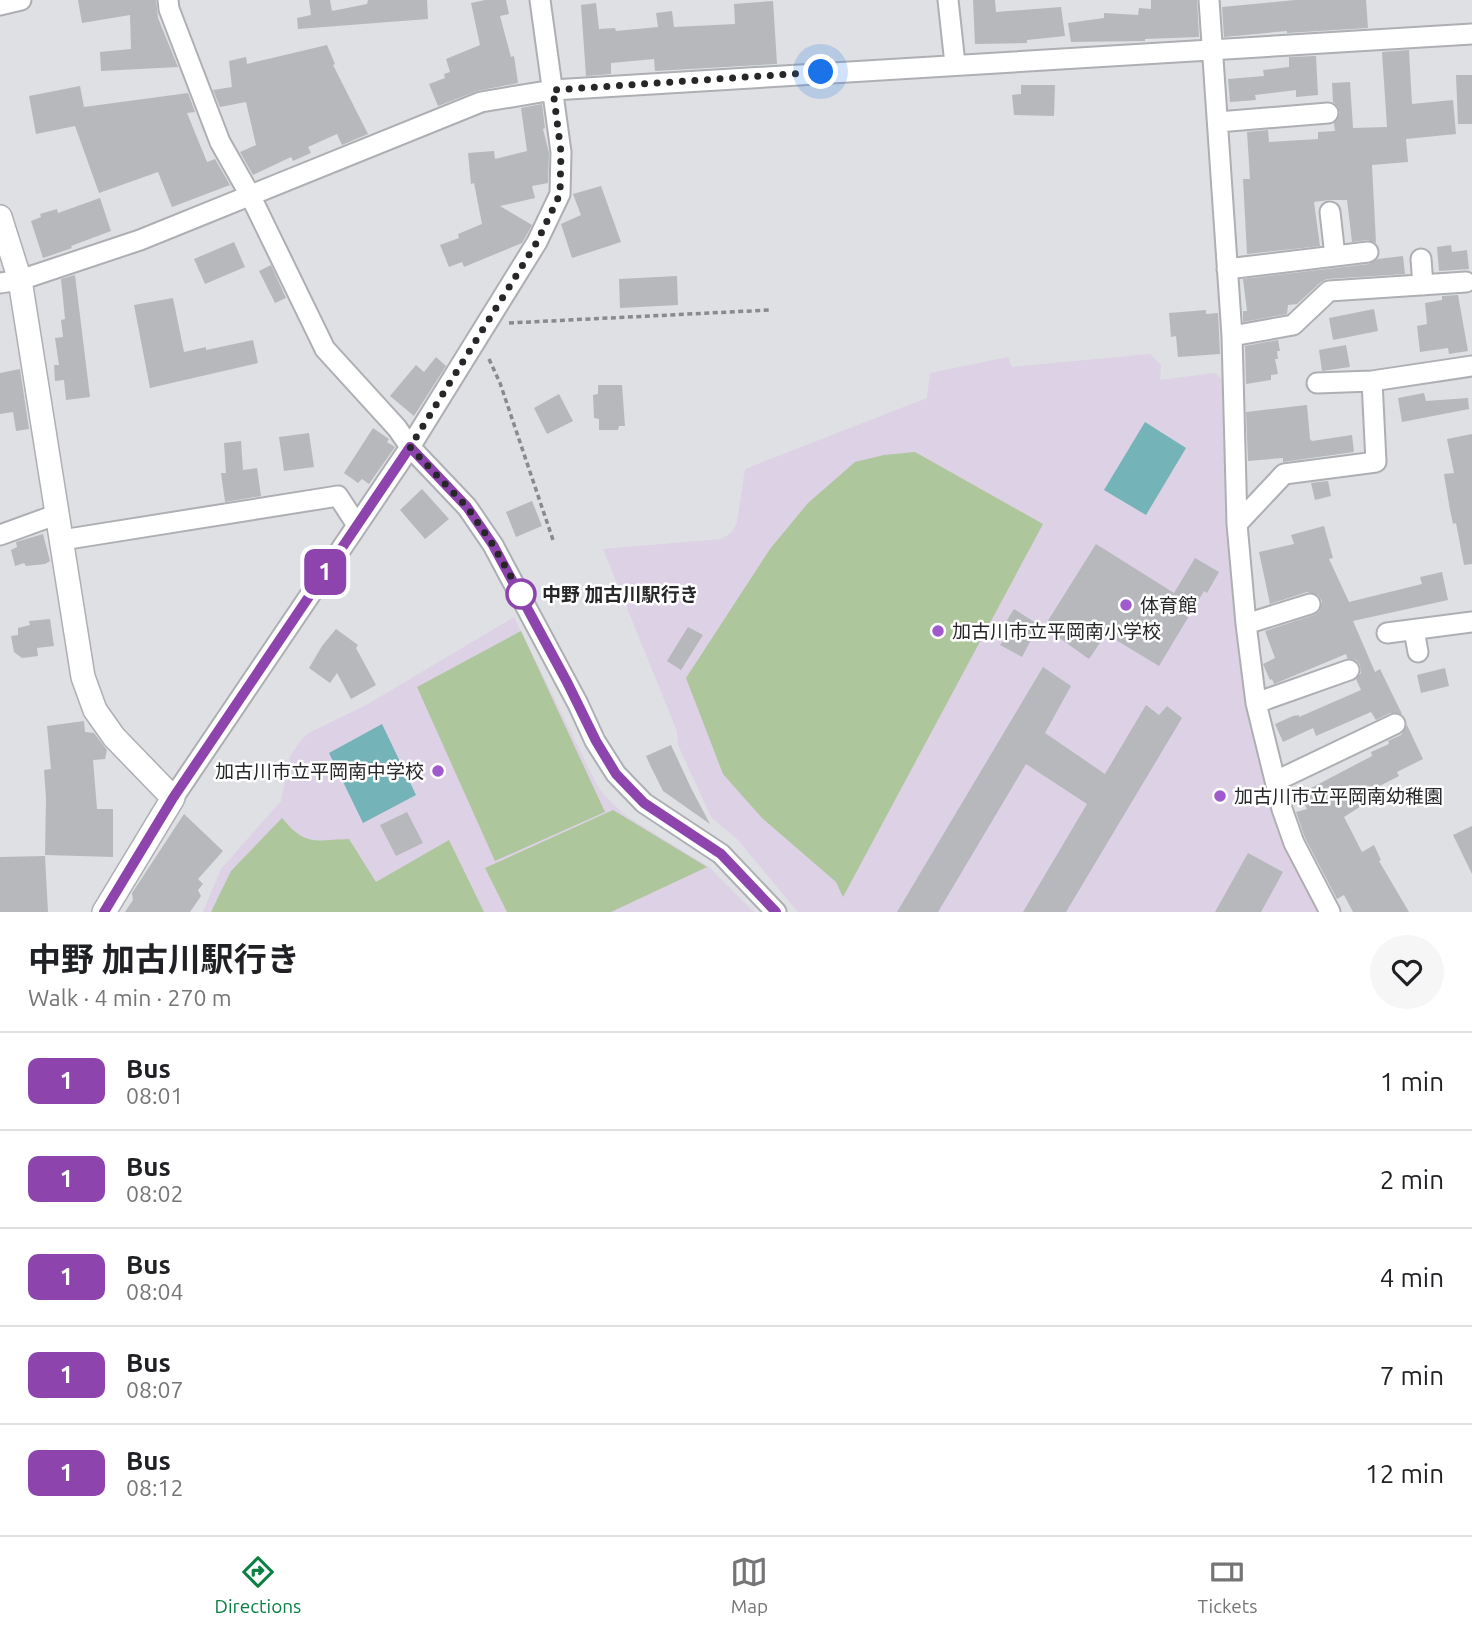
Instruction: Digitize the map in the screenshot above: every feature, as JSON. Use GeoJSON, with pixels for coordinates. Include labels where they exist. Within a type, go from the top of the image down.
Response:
{"type":"FeatureCollection","features":[{"type":"Feature","properties":{"kind":"street"},"geometry":{"type":"LineString","coordinates":[[0,5],[21,0]]}},
{"type":"Feature","properties":{"kind":"street"},"geometry":{"type":"LineString","coordinates":[[167,0],[220,142],[250,195],[325,349],[397,428],[410,447],[467,507],[493,545],[616,774],[644,803],[721,854],[776,912]]}},
{"type":"Feature","properties":{"kind":"street"},"geometry":{"type":"LineString","coordinates":[[104,912],[173,798],[410,447],[537,242],[560,194],[561,152],[540,0]]}},
{"type":"Feature","properties":{"kind":"street"},"geometry":{"type":"LineString","coordinates":[[948,0],[955,64]]}},
{"type":"Feature","properties":{"kind":"street"},"geometry":{"type":"LineString","coordinates":[[1209,0],[1231,336],[1237,524],[1256,703],[1294,843],[1330,912]]}},
{"type":"Feature","properties":{"kind":"street"},"geometry":{"type":"LineString","coordinates":[[10,281],[140,240],[481,102],[553,90],[1472,34]]}},
{"type":"Feature","properties":{"kind":"street"},"geometry":{"type":"LineString","coordinates":[[1218,122],[1304,124],[1328,113]]}},
{"type":"Feature","properties":{"kind":"street"},"geometry":{"type":"LineString","coordinates":[[1331,212],[1335,256]]}},
{"type":"Feature","properties":{"kind":"street"},"geometry":{"type":"LineString","coordinates":[[0,217],[10,281],[58,514],[83,677],[95,710],[114,737],[173,798]]}},
{"type":"Feature","properties":{"kind":"street"},"geometry":{"type":"LineString","coordinates":[[1227,269],[1368,252]]}},
{"type":"Feature","properties":{"kind":"street"},"geometry":{"type":"LineString","coordinates":[[1421,259],[1423,285]]}},
{"type":"Feature","properties":{"kind":"street"},"geometry":{"type":"LineString","coordinates":[[1231,336],[1293,325],[1327,283],[1423,285],[1466,282]]}},
{"type":"Feature","properties":{"kind":"street"},"geometry":{"type":"LineString","coordinates":[[1317,383],[1373,381],[1472,366]]}},
{"type":"Feature","properties":{"kind":"street"},"geometry":{"type":"LineString","coordinates":[[1237,524],[1284,474],[1376,462],[1373,381]]}},
{"type":"Feature","properties":{"kind":"street"},"geometry":{"type":"LineString","coordinates":[[62,541],[338,496],[357,525]]}},
{"type":"Feature","properties":{"kind":"street"},"geometry":{"type":"LineString","coordinates":[[0,536],[58,514]]}},
{"type":"Feature","properties":{"kind":"street"},"geometry":{"type":"LineString","coordinates":[[1246,624],[1310,604]]}},
{"type":"Feature","properties":{"kind":"street"},"geometry":{"type":"LineString","coordinates":[[1387,633],[1472,622]]}},
{"type":"Feature","properties":{"kind":"street"},"geometry":{"type":"LineString","coordinates":[[1414,630],[1418,652]]}},
{"type":"Feature","properties":{"kind":"street"},"geometry":{"type":"LineString","coordinates":[[1256,703],[1349,670]]}},
{"type":"Feature","properties":{"kind":"street"},"geometry":{"type":"LineString","coordinates":[[1276,781],[1395,724]]}},
{"type":"Feature","properties":{"kind":"path"},"geometry":{"type":"LineString","coordinates":[[553,540],[482,331],[770,310]]}},
{"type":"Feature","properties":{"kind":"shaded area","name":"加古川市立平岡南小学校"},"geometry":{"type":"Polygon","coordinates":[[[1150,354],[1161,365],[1160,380],[1215,373],[1225,382],[1249,709],[1322,912],[798,912],[737,839],[711,817],[678,745],[677,731],[603,549],[722,539],[732,532],[737,522],[745,469],[927,398],[930,373],[1008,357],[1012,367],[1150,354]]]}},
{"type":"Feature","properties":{"kind":"shaded area","name":"加古川市立平岡南中学校"},"geometry":{"type":"Polygon","coordinates":[[[514,617],[597,785],[605,796],[626,816],[709,867],[754,912],[203,912],[221,869],[281,801],[290,757],[301,740],[309,733],[368,704],[514,617]]]}},
{"type":"Feature","properties":{"kind":"green space"},"geometry":{"type":"Polygon","coordinates":[[[915,452],[1043,524],[843,897],[836,882],[762,818],[723,774],[686,678],[770,549],[808,503],[855,462],[884,455],[915,452]]]}},
{"type":"Feature","properties":{"kind":"green space"},"geometry":{"type":"Polygon","coordinates":[[[521,631],[605,812],[495,861],[417,687],[521,631]]]}},
{"type":"Feature","properties":{"kind":"green space"},"geometry":{"type":"Polygon","coordinates":[[[613,810],[707,867],[611,912],[507,912],[485,868],[613,810]]]}},
{"type":"Feature","properties":{"kind":"green space"},"geometry":{"type":"Polygon","coordinates":[[[282,818],[305,838],[349,839],[376,882],[449,840],[484,912],[211,912],[231,871],[282,818]]]}},
{"type":"Feature","properties":{"kind":"water"},"geometry":{"type":"Polygon","coordinates":[[[1145,422],[1186,448],[1146,515],[1104,490],[1145,422]]]}},
{"type":"Feature","properties":{"kind":"water"},"geometry":{"type":"Polygon","coordinates":[[[382,724],[416,795],[363,823],[329,753],[382,724]]]}},
{"type":"Feature","properties":{"kind":"building"},"geometry":{"type":"Polygon","coordinates":[[[78,0],[156,0],[158,18],[178,67],[101,71],[100,52],[131,49],[130,15],[82,23],[78,0]]]}},
{"type":"Feature","properties":{"kind":"building"},"geometry":{"type":"Polygon","coordinates":[[[309,0],[330,0],[332,11],[367,4],[368,0],[427,0],[428,19],[298,29],[297,18],[311,15],[309,0]]]}},
{"type":"Feature","properties":{"kind":"building"},"geometry":{"type":"Polygon","coordinates":[[[506,0],[509,14],[500,16],[511,57],[514,56],[518,83],[477,91],[438,106],[429,84],[445,78],[444,74],[450,72],[446,59],[480,45],[471,3],[506,0]]]}},
{"type":"Feature","properties":{"kind":"building"},"geometry":{"type":"Polygon","coordinates":[[[973,0],[995,0],[996,12],[1061,7],[1065,36],[1027,40],[1027,43],[975,44],[973,0]]]}},
{"type":"Feature","properties":{"kind":"building"},"geometry":{"type":"Polygon","coordinates":[[[1151,0],[1197,0],[1199,37],[1071,42],[1068,23],[1104,18],[1104,13],[1138,15],[1139,8],[1151,9],[1151,0]]]}},
{"type":"Feature","properties":{"kind":"building"},"geometry":{"type":"Polygon","coordinates":[[[1295,0],[1366,0],[1368,28],[1224,37],[1222,7],[1295,0]]]}},
{"type":"Feature","properties":{"kind":"building"},"geometry":{"type":"Polygon","coordinates":[[[773,1],[777,64],[655,71],[654,59],[611,63],[611,74],[586,76],[581,5],[596,3],[599,29],[615,28],[616,31],[658,27],[656,13],[672,11],[674,27],[735,24],[734,4],[773,1]]]}},
{"type":"Feature","properties":{"kind":"building"},"geometry":{"type":"Polygon","coordinates":[[[327,45],[335,64],[333,65],[368,134],[342,145],[337,134],[308,147],[311,153],[293,161],[291,157],[253,175],[240,152],[256,145],[246,102],[220,107],[213,90],[232,87],[229,61],[246,57],[247,64],[327,45]]]}},
{"type":"Feature","properties":{"kind":"building"},"geometry":{"type":"Polygon","coordinates":[[[1409,50],[1412,104],[1453,100],[1456,134],[1406,139],[1408,162],[1372,165],[1376,243],[1367,240],[1352,242],[1347,200],[1329,200],[1314,202],[1320,246],[1247,254],[1243,179],[1250,179],[1247,132],[1268,130],[1269,142],[1318,139],[1318,132],[1335,131],[1334,123],[1340,113],[1333,102],[1332,83],[1350,82],[1353,128],[1387,127],[1382,52],[1409,50]]]}},
{"type":"Feature","properties":{"kind":"building"},"geometry":{"type":"Polygon","coordinates":[[[1316,56],[1318,95],[1296,97],[1296,90],[1255,95],[1256,100],[1230,102],[1228,79],[1264,76],[1263,70],[1289,67],[1289,57],[1316,56]]]}},
{"type":"Feature","properties":{"kind":"building"},"geometry":{"type":"Polygon","coordinates":[[[1456,75],[1472,75],[1472,124],[1458,124],[1456,75]]]}},
{"type":"Feature","properties":{"kind":"building"},"geometry":{"type":"Polygon","coordinates":[[[1021,85],[1055,85],[1054,116],[1014,115],[1012,95],[1021,94],[1021,85]]]}},
{"type":"Feature","properties":{"kind":"building"},"geometry":{"type":"Polygon","coordinates":[[[80,86],[84,107],[188,93],[195,112],[187,113],[207,162],[215,159],[230,185],[172,207],[158,172],[99,193],[75,126],[36,134],[29,96],[80,86]]]}},
{"type":"Feature","properties":{"kind":"building"},"geometry":{"type":"Polygon","coordinates":[[[542,104],[543,129],[549,153],[548,183],[532,186],[535,198],[500,206],[532,225],[526,236],[522,243],[464,267],[462,262],[449,267],[440,245],[459,238],[458,234],[482,224],[474,183],[471,184],[468,153],[494,151],[495,159],[527,151],[521,108],[542,104]]]}},
{"type":"Feature","properties":{"kind":"building"},"geometry":{"type":"Polygon","coordinates":[[[601,186],[621,242],[572,258],[561,224],[581,215],[573,194],[601,186]]]}},
{"type":"Feature","properties":{"kind":"building"},"geometry":{"type":"Polygon","coordinates":[[[100,198],[111,231],[43,258],[31,221],[41,217],[40,214],[57,209],[58,213],[100,198]]]}},
{"type":"Feature","properties":{"kind":"building"},"geometry":{"type":"Polygon","coordinates":[[[234,242],[245,267],[205,284],[194,259],[234,242]]]}},
{"type":"Feature","properties":{"kind":"building"},"geometry":{"type":"Polygon","coordinates":[[[1451,245],[1452,252],[1467,250],[1469,269],[1439,271],[1437,247],[1451,245]]]}},
{"type":"Feature","properties":{"kind":"building"},"geometry":{"type":"Polygon","coordinates":[[[1403,256],[1405,274],[1327,279],[1297,304],[1288,305],[1287,314],[1243,322],[1243,311],[1247,311],[1243,279],[1369,264],[1378,259],[1403,256]]]}},
{"type":"Feature","properties":{"kind":"building"},"geometry":{"type":"Polygon","coordinates":[[[271,265],[286,298],[275,303],[259,271],[271,265]]]}},
{"type":"Feature","properties":{"kind":"building"},"geometry":{"type":"Polygon","coordinates":[[[75,275],[90,397],[66,400],[64,380],[55,381],[54,365],[59,365],[55,338],[63,337],[61,320],[65,319],[61,279],[75,275]]]}},
{"type":"Feature","properties":{"kind":"building"},"geometry":{"type":"Polygon","coordinates":[[[677,276],[678,305],[620,308],[619,279],[677,276]]]}},
{"type":"Feature","properties":{"kind":"building"},"geometry":{"type":"Polygon","coordinates":[[[1458,295],[1468,351],[1449,354],[1448,348],[1420,352],[1417,326],[1427,324],[1425,303],[1442,300],[1442,296],[1458,295]]]}},
{"type":"Feature","properties":{"kind":"building"},"geometry":{"type":"Polygon","coordinates":[[[173,298],[184,352],[253,340],[258,363],[150,388],[134,305],[173,298]]]}},
{"type":"Feature","properties":{"kind":"building"},"geometry":{"type":"Polygon","coordinates":[[[1374,309],[1378,331],[1333,340],[1329,318],[1374,309]]]}},
{"type":"Feature","properties":{"kind":"building"},"geometry":{"type":"Polygon","coordinates":[[[1206,310],[1206,314],[1218,313],[1220,354],[1178,357],[1176,336],[1171,337],[1169,313],[1206,310]]]}},
{"type":"Feature","properties":{"kind":"building"},"geometry":{"type":"Polygon","coordinates":[[[1278,340],[1280,351],[1277,351],[1278,359],[1275,359],[1278,374],[1271,375],[1271,380],[1246,384],[1245,346],[1278,340]]]}},
{"type":"Feature","properties":{"kind":"building"},"geometry":{"type":"Polygon","coordinates":[[[1346,345],[1350,367],[1322,371],[1319,350],[1346,345]]]}},
{"type":"Feature","properties":{"kind":"building"},"geometry":{"type":"Polygon","coordinates":[[[436,357],[446,366],[414,416],[390,396],[416,365],[424,372],[436,357]]]}},
{"type":"Feature","properties":{"kind":"building"},"geometry":{"type":"Polygon","coordinates":[[[20,369],[29,429],[16,431],[13,412],[0,414],[0,373],[20,369]]]}},
{"type":"Feature","properties":{"kind":"building"},"geometry":{"type":"Polygon","coordinates":[[[598,385],[622,385],[625,426],[619,426],[618,430],[599,430],[599,419],[594,418],[593,395],[598,394],[598,385]]]}},
{"type":"Feature","properties":{"kind":"building"},"geometry":{"type":"Polygon","coordinates":[[[1424,393],[1426,401],[1468,398],[1469,409],[1402,422],[1398,398],[1424,393]]]}},
{"type":"Feature","properties":{"kind":"building"},"geometry":{"type":"Polygon","coordinates":[[[559,394],[573,421],[547,434],[534,408],[559,394]]]}},
{"type":"Feature","properties":{"kind":"building"},"geometry":{"type":"Polygon","coordinates":[[[1307,405],[1312,441],[1352,435],[1354,452],[1283,462],[1283,458],[1248,461],[1246,412],[1307,405]]]}},
{"type":"Feature","properties":{"kind":"building"},"geometry":{"type":"Polygon","coordinates":[[[373,428],[389,439],[387,442],[395,447],[369,484],[362,479],[358,483],[344,473],[373,428]]]}},
{"type":"Feature","properties":{"kind":"building"},"geometry":{"type":"Polygon","coordinates":[[[309,433],[314,467],[284,471],[279,437],[309,433]]]}},
{"type":"Feature","properties":{"kind":"building"},"geometry":{"type":"Polygon","coordinates":[[[1472,434],[1472,564],[1464,565],[1444,474],[1454,473],[1447,439],[1472,434]]]}},
{"type":"Feature","properties":{"kind":"building"},"geometry":{"type":"Polygon","coordinates":[[[241,441],[243,470],[257,468],[261,496],[225,502],[221,473],[226,473],[224,443],[241,441]]]}},
{"type":"Feature","properties":{"kind":"building"},"geometry":{"type":"Polygon","coordinates":[[[1328,481],[1331,496],[1315,500],[1311,483],[1328,481]]]}},
{"type":"Feature","properties":{"kind":"building"},"geometry":{"type":"Polygon","coordinates":[[[422,489],[449,519],[425,539],[400,510],[422,489]]]}},
{"type":"Feature","properties":{"kind":"building"},"geometry":{"type":"Polygon","coordinates":[[[532,501],[542,526],[516,537],[506,512],[532,501]]]}},
{"type":"Feature","properties":{"kind":"building"},"geometry":{"type":"Polygon","coordinates":[[[1324,526],[1333,558],[1329,559],[1349,602],[1422,584],[1420,577],[1442,572],[1448,600],[1353,621],[1375,672],[1380,669],[1402,714],[1390,713],[1376,720],[1371,712],[1316,736],[1313,728],[1283,742],[1275,724],[1293,716],[1299,717],[1361,690],[1356,679],[1361,673],[1360,665],[1356,660],[1347,658],[1346,654],[1274,684],[1263,664],[1275,658],[1265,631],[1314,615],[1319,612],[1322,601],[1318,595],[1307,592],[1270,604],[1259,552],[1294,544],[1291,535],[1324,526]]]}},
{"type":"Feature","properties":{"kind":"building"},"geometry":{"type":"Polygon","coordinates":[[[43,534],[50,561],[45,564],[26,566],[24,563],[15,566],[11,550],[17,547],[16,542],[43,534]]]}},
{"type":"Feature","properties":{"kind":"building","name":"体育館"},"geometry":{"type":"Polygon","coordinates":[[[1096,544],[1174,593],[1195,558],[1219,572],[1207,593],[1204,591],[1159,666],[1106,634],[1089,659],[1044,627],[1096,544]]]}},
{"type":"Feature","properties":{"kind":"building"},"geometry":{"type":"Polygon","coordinates":[[[1014,609],[1039,625],[1022,657],[1000,645],[1005,639],[998,635],[1014,609]]]}},
{"type":"Feature","properties":{"kind":"building"},"geometry":{"type":"Polygon","coordinates":[[[50,619],[54,646],[37,648],[38,656],[22,658],[14,652],[11,636],[18,635],[18,628],[30,625],[29,621],[50,619]]]}},
{"type":"Feature","properties":{"kind":"building"},"geometry":{"type":"Polygon","coordinates":[[[688,627],[703,635],[681,670],[667,661],[688,627]]]}},
{"type":"Feature","properties":{"kind":"building"},"geometry":{"type":"Polygon","coordinates":[[[336,629],[358,645],[356,648],[376,685],[351,699],[337,673],[330,683],[309,668],[336,629]]]}},
{"type":"Feature","properties":{"kind":"building"},"geometry":{"type":"Polygon","coordinates":[[[1043,667],[1071,686],[1045,733],[1105,774],[1146,705],[1159,715],[1167,706],[1182,718],[1066,912],[1023,912],[1087,804],[1026,764],[938,912],[897,912],[1043,667]]]}},
{"type":"Feature","properties":{"kind":"building"},"geometry":{"type":"Polygon","coordinates":[[[1445,668],[1449,686],[1421,693],[1417,675],[1445,668]]]}},
{"type":"Feature","properties":{"kind":"building"},"geometry":{"type":"Polygon","coordinates":[[[84,721],[85,732],[94,733],[107,750],[105,759],[93,760],[97,809],[113,809],[113,857],[45,855],[44,770],[51,769],[47,726],[84,721]]]}},
{"type":"Feature","properties":{"kind":"building"},"geometry":{"type":"Polygon","coordinates":[[[1407,725],[1423,759],[1397,772],[1399,776],[1364,794],[1369,801],[1344,817],[1362,852],[1374,845],[1381,860],[1379,861],[1409,912],[1353,912],[1344,895],[1337,899],[1305,838],[1296,812],[1307,809],[1302,799],[1313,793],[1311,788],[1372,756],[1371,752],[1401,735],[1407,725]]]}},
{"type":"Feature","properties":{"kind":"building"},"geometry":{"type":"Polygon","coordinates":[[[671,745],[710,824],[663,791],[651,767],[646,756],[671,745]]]}},
{"type":"Feature","properties":{"kind":"building"},"geometry":{"type":"Polygon","coordinates":[[[407,812],[423,843],[396,856],[380,825],[407,812]]]}},
{"type":"Feature","properties":{"kind":"building"},"geometry":{"type":"Polygon","coordinates":[[[184,814],[223,851],[198,879],[203,884],[198,890],[201,896],[190,912],[125,912],[133,900],[132,893],[184,814]]]}},
{"type":"Feature","properties":{"kind":"building"},"geometry":{"type":"Polygon","coordinates":[[[1472,826],[1472,874],[1453,835],[1472,826]]]}},
{"type":"Feature","properties":{"kind":"building"},"geometry":{"type":"Polygon","coordinates":[[[1248,853],[1283,872],[1261,912],[1215,912],[1248,853]]]}},
{"type":"Feature","properties":{"kind":"building"},"geometry":{"type":"Polygon","coordinates":[[[45,856],[48,912],[0,912],[0,857],[45,856]]]}},
{"type":"Feature","properties":{"kind":"bus line","name":"1"},"geometry":{"type":"LineString","coordinates":[[104,912],[173,798],[410,447],[467,507],[493,545],[616,774],[644,803],[721,854],[776,912]]}},
{"type":"Feature","properties":{"kind":"place","name":"中野 加古川駅行き"},"geometry":{"type":"Point","coordinates":[521,594]}},
{"type":"Feature","properties":{"kind":"place","name":"体育館"},"geometry":{"type":"Point","coordinates":[1126,605]}},
{"type":"Feature","properties":{"kind":"place","name":"加古川市立平岡南小学校"},"geometry":{"type":"Point","coordinates":[938,631]}},
{"type":"Feature","properties":{"kind":"place","name":"加古川市立平岡南中学校"},"geometry":{"type":"Point","coordinates":[438,771]}},
{"type":"Feature","properties":{"kind":"place","name":"加古川市立平岡南幼稚園"},"geometry":{"type":"Point","coordinates":[1220,796]}},
{"type":"Feature","properties":{"kind":"route"},"geometry":{"type":"LineString","coordinates":[[521,594],[522,596],[493,545],[467,507],[410,447],[537,242],[560,194],[561,152],[553,90],[821,72]]}}]}
